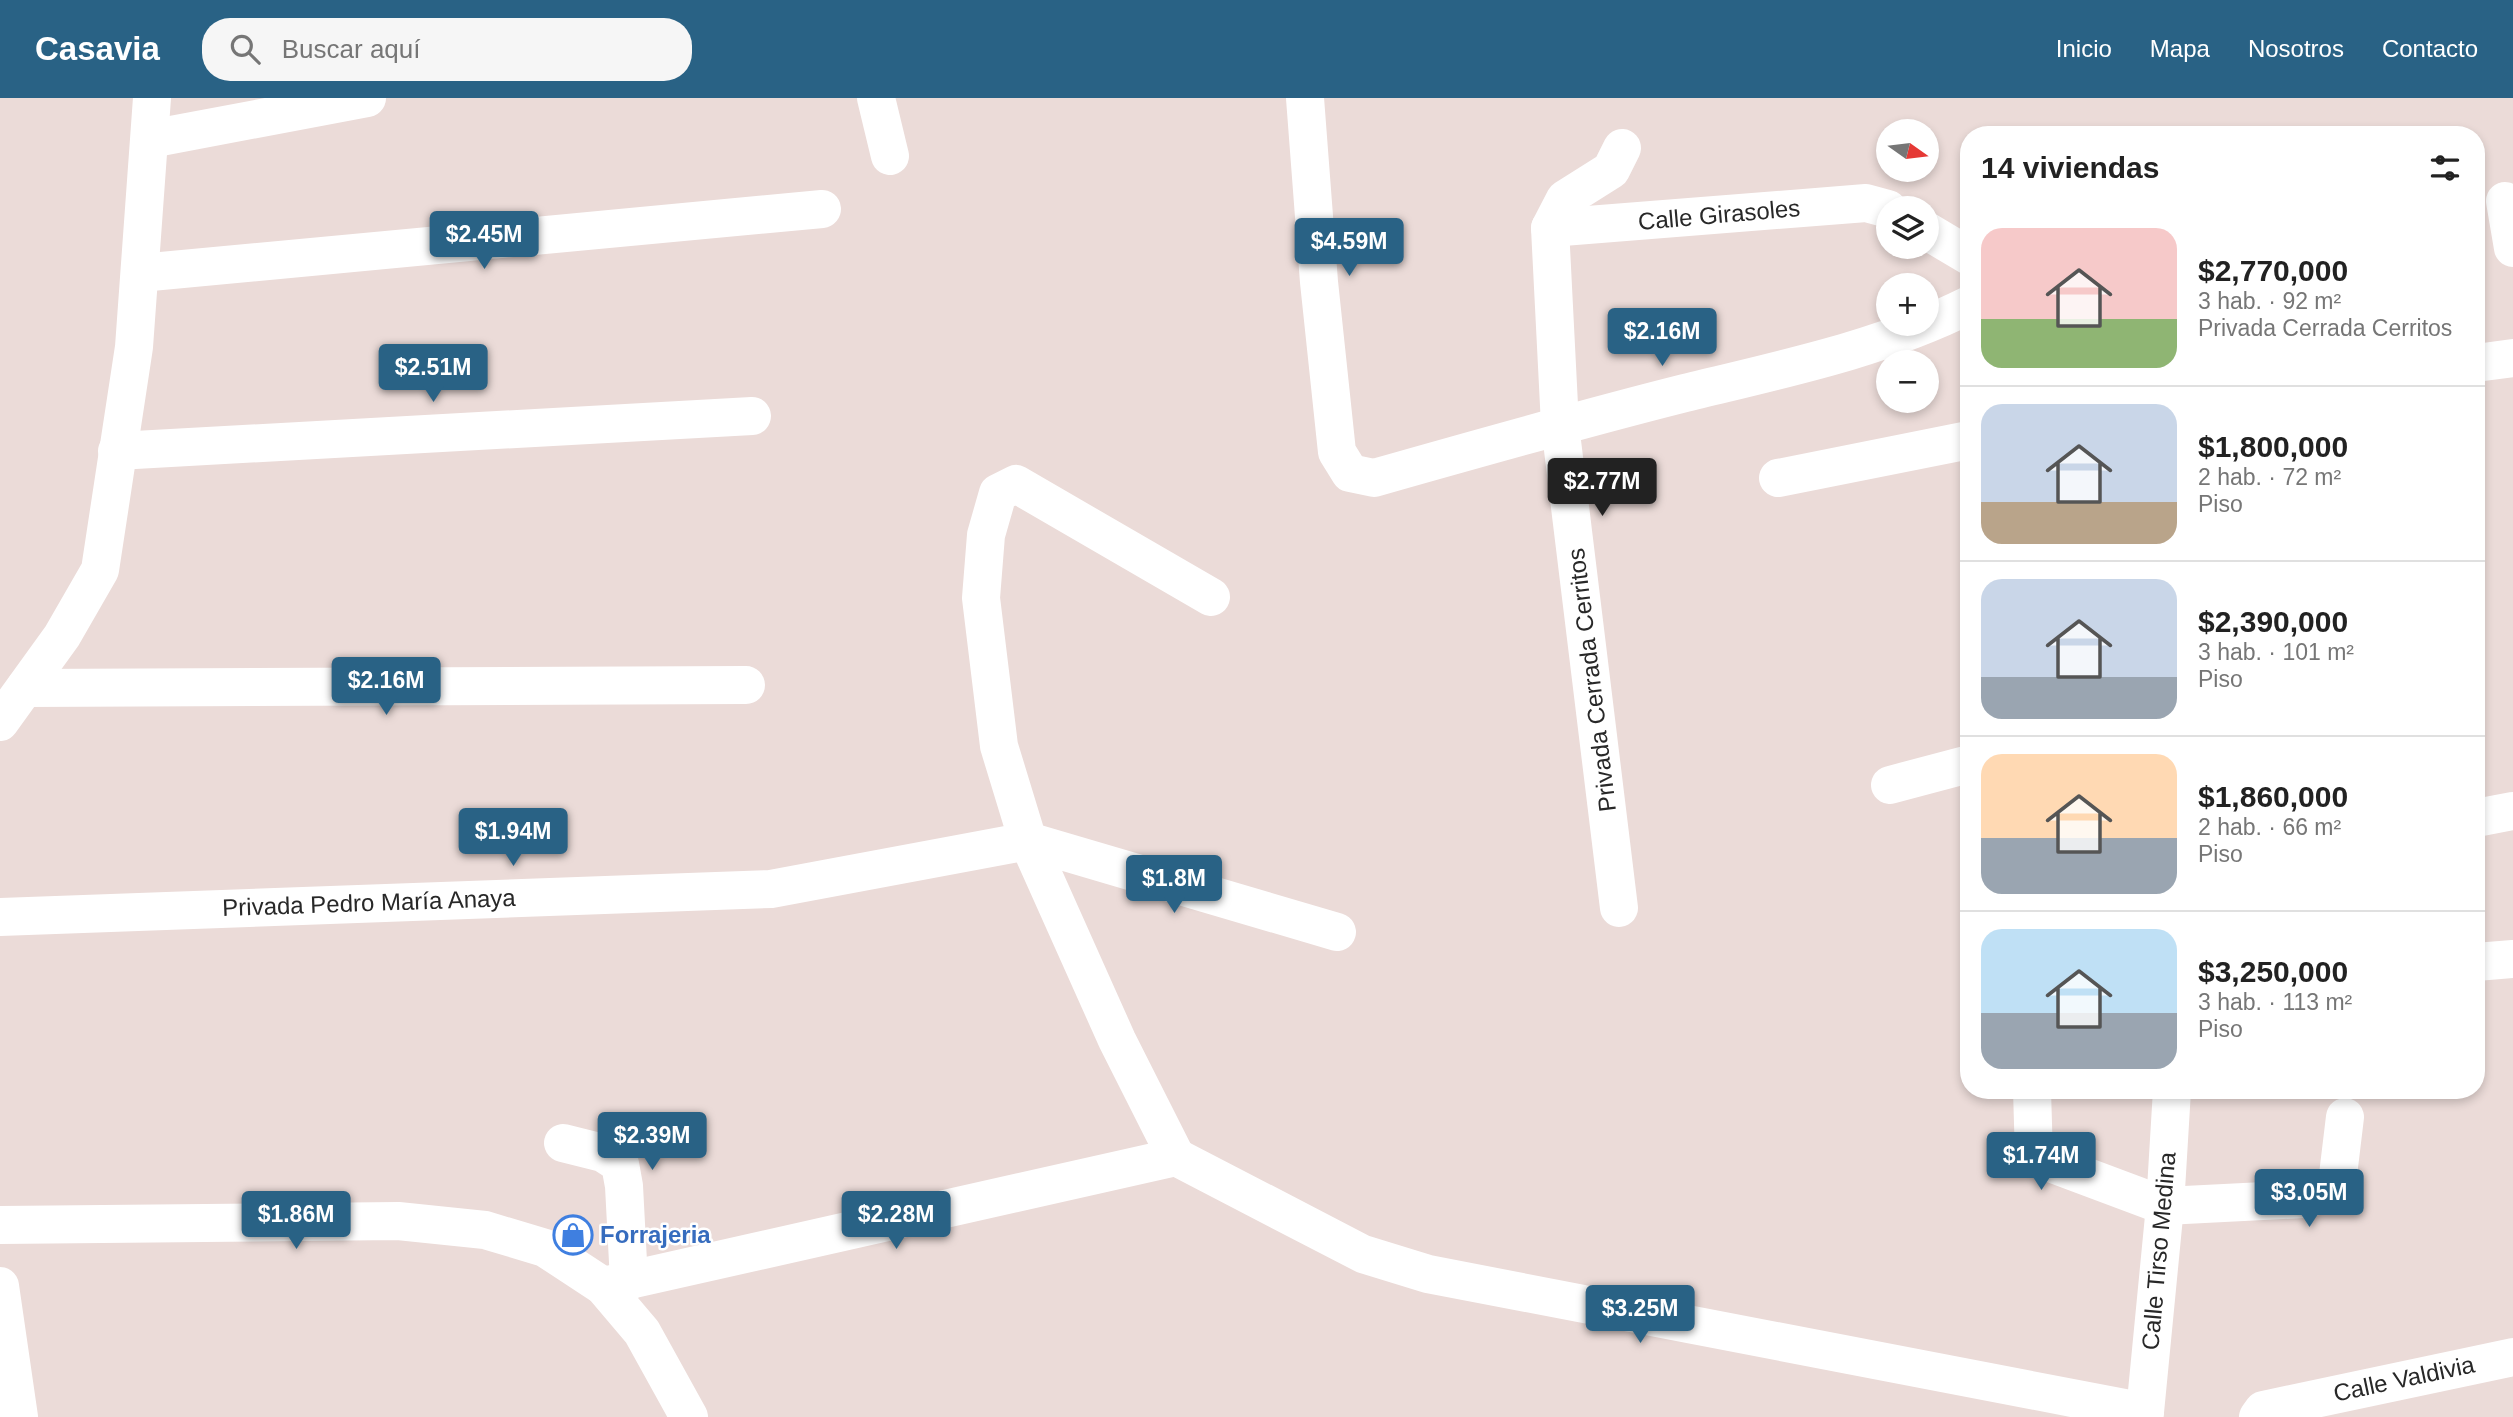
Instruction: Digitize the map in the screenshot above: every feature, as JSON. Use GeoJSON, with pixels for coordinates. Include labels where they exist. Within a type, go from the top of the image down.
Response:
{"type":"FeatureCollection","features":[{"type":"Feature","properties":{"kind":"street"},"geometry":{"type":"LineString","coordinates":[[0,722],[62,636],[100,570],[134,347],[152,98]]}},
{"type":"Feature","properties":{"kind":"street"},"geometry":{"type":"LineString","coordinates":[[150,139],[367,98]]}},
{"type":"Feature","properties":{"kind":"street"},"geometry":{"type":"LineString","coordinates":[[876,98],[890,156]]}},
{"type":"Feature","properties":{"kind":"street"},"geometry":{"type":"LineString","coordinates":[[1305,98],[1319,282],[1337,452],[1350,473],[1374,478],[1560,425],[1864,348],[1937,321],[1960,310]]}},
{"type":"Feature","properties":{"kind":"street"},"geometry":{"type":"LineString","coordinates":[[1550,228],[1565,199],[1611,170],[1622,148]]}},
{"type":"Feature","properties":{"kind":"street"},"geometry":{"type":"LineString","coordinates":[[2505,201],[2513,248]]}},
{"type":"Feature","properties":{"kind":"street","name":"Calle Girasoles"},"geometry":{"type":"LineString","coordinates":[[1550,228],[1866,203],[1876,206]]}},
{"type":"Feature","properties":{"kind":"street"},"geometry":{"type":"LineString","coordinates":[[140,273],[822,209]]}},
{"type":"Feature","properties":{"kind":"street","name":"Privada Cerrada Cerritos"},"geometry":{"type":"LineString","coordinates":[[1550,228],[1560,425],[1619,908]]}},
{"type":"Feature","properties":{"kind":"street"},"geometry":{"type":"LineString","coordinates":[[1939,238],[1960,251]]}},
{"type":"Feature","properties":{"kind":"street"},"geometry":{"type":"LineString","coordinates":[[2485,362],[2513,358]]}},
{"type":"Feature","properties":{"kind":"street"},"geometry":{"type":"LineString","coordinates":[[117,451],[752,416]]}},
{"type":"Feature","properties":{"kind":"street"},"geometry":{"type":"LineString","coordinates":[[1778,478],[1960,442]]}},
{"type":"Feature","properties":{"kind":"street"},"geometry":{"type":"LineString","coordinates":[[1211,597],[1016,484],[998,494],[986,535],[981,598],[999,746],[1028,841],[1117,1040],[1176,1157],[1363,1254],[1428,1274],[2148,1415]]}},
{"type":"Feature","properties":{"kind":"street"},"geometry":{"type":"LineString","coordinates":[[25,688],[746,685]]}},
{"type":"Feature","properties":{"kind":"street"},"geometry":{"type":"LineString","coordinates":[[1890,785],[1960,766]]}},
{"type":"Feature","properties":{"kind":"street"},"geometry":{"type":"LineString","coordinates":[[2485,816],[2513,811]]}},
{"type":"Feature","properties":{"kind":"street"},"geometry":{"type":"LineString","coordinates":[[1028,841],[1337,932]]}},
{"type":"Feature","properties":{"kind":"street","name":"Privada Pedro María Anaya"},"geometry":{"type":"LineString","coordinates":[[0,917],[771,889],[1028,841]]}},
{"type":"Feature","properties":{"kind":"street"},"geometry":{"type":"LineString","coordinates":[[2485,961],[2513,958]]}},
{"type":"Feature","properties":{"kind":"street"},"geometry":{"type":"LineString","coordinates":[[2032,1099],[2034,1157],[2165,1206],[2305,1199],[2327,1194],[2338,1175],[2344,1117]]}},
{"type":"Feature","properties":{"kind":"street","name":"Calle Tirso Medina"},"geometry":{"type":"LineString","coordinates":[[2148,1415],[2171,1099]]}},
{"type":"Feature","properties":{"kind":"street"},"geometry":{"type":"LineString","coordinates":[[563,1143],[603,1153],[620,1164],[625,1186],[616,1284],[689,1417]]}},
{"type":"Feature","properties":{"kind":"street"},"geometry":{"type":"LineString","coordinates":[[0,1225],[398,1221],[485,1230],[545,1248],[616,1284],[1176,1157]]}},
{"type":"Feature","properties":{"kind":"street"},"geometry":{"type":"LineString","coordinates":[[0,1286],[19,1417]]}},
{"type":"Feature","properties":{"kind":"street","name":"Calle Valdivia"},"geometry":{"type":"LineString","coordinates":[[2258,1417],[2263,1410],[2513,1357]]}},
{"type":"Feature","properties":{"kind":"place","name":"Forrajeria"},"geometry":{"type":"Point","coordinates":[573,1235]}}]}
